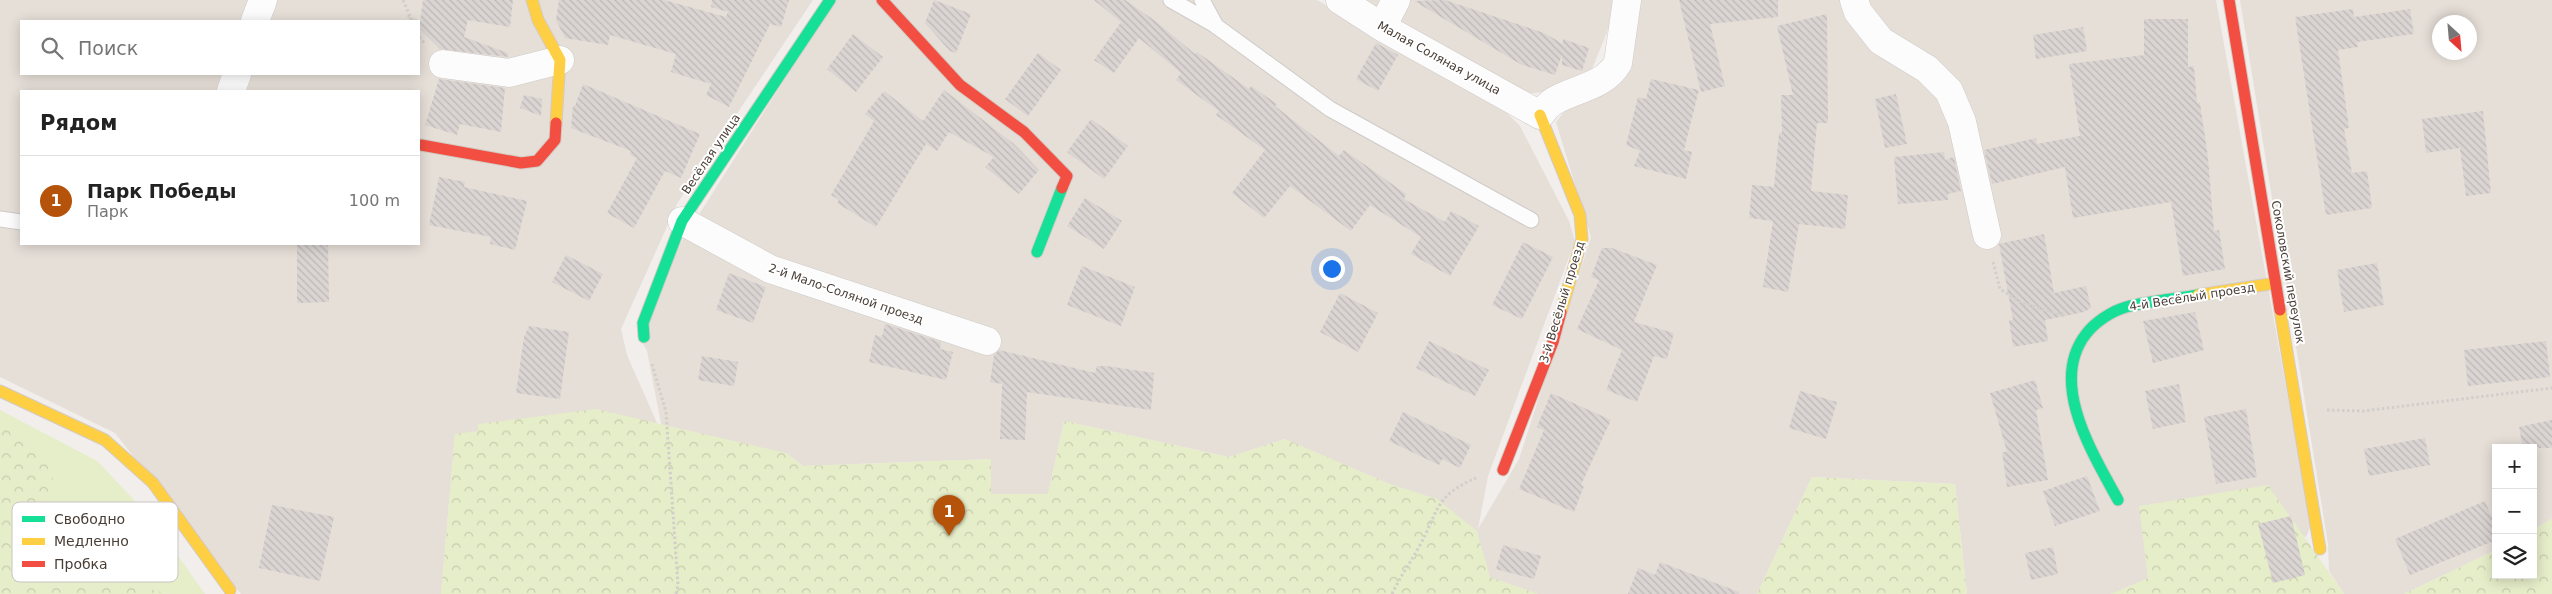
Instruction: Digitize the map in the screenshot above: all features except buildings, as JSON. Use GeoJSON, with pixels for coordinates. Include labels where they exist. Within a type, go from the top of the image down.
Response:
{"type":"FeatureCollection","features":[{"type":"Feature","properties":{"kind":"street"},"geometry":{"type":"LineString","coordinates":[[255,20],[263,0]]}},
{"type":"Feature","properties":{"kind":"street"},"geometry":{"type":"LineString","coordinates":[[421,144],[520,163],[537,160],[555,140],[560,60],[538,20],[532,0]]}},
{"type":"Feature","properties":{"kind":"street","name":"Весёлая улица"},"geometry":{"type":"LineString","coordinates":[[644,337],[643,323],[682,222],[830,0]]}},
{"type":"Feature","properties":{"kind":"street"},"geometry":{"type":"LineString","coordinates":[[882,0],[960,85],[1024,132],[1067,176],[1038,252]]}},
{"type":"Feature","properties":{"kind":"street","name":"Малая Соляная улица"},"geometry":{"type":"LineString","coordinates":[[1340,0],[1382,27],[1540,115]]}},
{"type":"Feature","properties":{"kind":"street"},"geometry":{"type":"LineString","coordinates":[[1382,27],[1396,0]]}},
{"type":"Feature","properties":{"kind":"street"},"geometry":{"type":"LineString","coordinates":[[1540,115],[1553,101],[1593,85],[1614,70],[1618,63],[1627,0]]}},
{"type":"Feature","properties":{"kind":"street"},"geometry":{"type":"LineString","coordinates":[[1854,0],[1858,12],[1881,41],[1927,69],[1949,91],[1962,122],[1987,235]]}},
{"type":"Feature","properties":{"kind":"street","name":"Соколовский переулок"},"geometry":{"type":"LineString","coordinates":[[2229,0],[2320,549]]}},
{"type":"Feature","properties":{"kind":"street"},"geometry":{"type":"LineString","coordinates":[[443,64],[509,73],[560,60]]}},
{"type":"Feature","properties":{"kind":"street"},"geometry":{"type":"LineString","coordinates":[[231,90],[237,75]]}},
{"type":"Feature","properties":{"kind":"street","name":"3-й Весёлый проезд"},"geometry":{"type":"LineString","coordinates":[[1503,470],[1552,342],[1582,239],[1580,215],[1540,115]]}},
{"type":"Feature","properties":{"kind":"street","name":"2-й Мало-Соляной проезд"},"geometry":{"type":"LineString","coordinates":[[682,222],[770,269],[987,341]]}},
{"type":"Feature","properties":{"kind":"street","name":"4-й Весёлый проезд"},"geometry":{"type":"LineString","coordinates":[[2118,500],[2089,447],[2075,404],[2070,377],[2077,346],[2094,324],[2125,307],[2276,283]]}},
{"type":"Feature","properties":{"kind":"street"},"geometry":{"type":"LineString","coordinates":[[0,391],[104,440],[153,484],[166,502]]}},
{"type":"Feature","properties":{"kind":"street"},"geometry":{"type":"LineString","coordinates":[[178,518],[230,590]]}},
{"type":"Feature","properties":{"kind":"lane"},"geometry":{"type":"LineString","coordinates":[[1171,0],[1216,26],[1330,109],[1531,220]]}},
{"type":"Feature","properties":{"kind":"lane"},"geometry":{"type":"LineString","coordinates":[[1202,0],[1216,26]]}},
{"type":"Feature","properties":{"kind":"lane"},"geometry":{"type":"LineString","coordinates":[[0,218],[20,222]]}},
{"type":"Feature","properties":{"kind":"path"},"geometry":{"type":"LineString","coordinates":[[403,0],[412,20]]}},
{"type":"Feature","properties":{"kind":"path"},"geometry":{"type":"LineString","coordinates":[[1987,235],[2000,290],[2022,304],[2070,318],[2109,316]]}},
{"type":"Feature","properties":{"kind":"path"},"geometry":{"type":"LineString","coordinates":[[644,337],[666,412],[678,585],[676,594]]}},
{"type":"Feature","properties":{"kind":"path"},"geometry":{"type":"LineString","coordinates":[[2296,408],[2363,411],[2552,388]]}},
{"type":"Feature","properties":{"kind":"path"},"geometry":{"type":"LineString","coordinates":[[1392,594],[1419,547],[1436,510],[1453,489],[1503,470]]}},
{"type":"Feature","properties":{"kind":"shaded area"},"geometry":{"type":"Polygon","coordinates":[[[0,0],[813,0],[678,202],[621,329],[627,355],[664,439],[647,351],[639,336],[672,257],[835,0],[1317,0],[1483,93],[1506,112],[1520,126],[1569,221],[1575,241],[1488,476],[1478,529],[1519,459],[1591,237],[1556,122],[1565,111],[1623,80],[1629,62],[1635,0],[2216,0],[2311,525],[2306,537],[2140,506],[2148,579],[2111,594],[1967,594],[1955,484],[1812,477],[1757,594],[1538,594],[1489,577],[1285,439],[1229,457],[1064,421],[1048,494],[991,494],[991,459],[803,466],[786,453],[455,434],[441,594],[241,594],[178,514],[178,502],[169,502],[115,433],[0,377],[0,0]]]}},
{"type":"Feature","properties":{"kind":"shaded area"},"geometry":{"type":"Polygon","coordinates":[[[1356,0],[1620,0],[1590,74],[1550,91],[1526,94],[1356,0]]]}},
{"type":"Feature","properties":{"kind":"shaded area"},"geometry":{"type":"Polygon","coordinates":[[[2240,0],[2552,0],[2552,519],[2537,527],[2537,444],[2492,444],[2492,552],[2404,594],[2344,594],[2329,571],[2328,544],[2240,0]]]}},
{"type":"Feature","properties":{"kind":"green space"},"geometry":{"type":"Polygon","coordinates":[[[596,409],[786,453],[803,466],[991,459],[991,494],[1048,494],[1064,421],[1229,457],[1285,439],[1390,484],[1437,499],[1477,531],[1490,577],[1538,594],[441,594],[455,434],[478,431],[478,424],[596,409]]]}},
{"type":"Feature","properties":{"kind":"green space"},"geometry":{"type":"Polygon","coordinates":[[[0,410],[97,461],[136,502],[12,502],[12,556],[0,553],[0,410]]]}},
{"type":"Feature","properties":{"kind":"green space"},"geometry":{"type":"Polygon","coordinates":[[[4,427],[56,461],[48,502],[12,502],[12,582],[121,582],[170,594],[0,594],[0,428],[4,427]]]}},
{"type":"Feature","properties":{"kind":"green space"},"geometry":{"type":"Polygon","coordinates":[[[1812,477],[1955,484],[1967,594],[1757,594],[1812,477]]]}},
{"type":"Feature","properties":{"kind":"green space"},"geometry":{"type":"Polygon","coordinates":[[[2268,485],[2344,594],[2111,594],[2148,578],[2139,506],[2268,485]]]}},
{"type":"Feature","properties":{"kind":"green space"},"geometry":{"type":"Polygon","coordinates":[[[2552,519],[2552,594],[2404,594],[2492,552],[2492,579],[2537,579],[2537,527],[2552,519]]]}},
{"type":"Feature","properties":{"kind":"green space"},"geometry":{"type":"Polygon","coordinates":[[[178,556],[205,594],[170,594],[120,582],[178,582],[178,556]]]}},
{"type":"Feature","properties":{"kind":"traffic: fast"},"geometry":{"type":"LineString","coordinates":[[644,337],[643,323],[682,221],[830,0]]}},
{"type":"Feature","properties":{"kind":"traffic: fast"},"geometry":{"type":"LineString","coordinates":[[1037,252],[1062,188]]}},
{"type":"Feature","properties":{"kind":"traffic: fast"},"geometry":{"type":"LineString","coordinates":[[2118,500],[2097,462],[2078,418],[2071,374],[2075,353],[2086,334],[2099,321],[2115,311],[2144,303],[2198,295]]}},
{"type":"Feature","properties":{"kind":"traffic: slow"},"geometry":{"type":"LineString","coordinates":[[532,0],[538,20],[560,60],[556,123]]}},
{"type":"Feature","properties":{"kind":"traffic: slow"},"geometry":{"type":"LineString","coordinates":[[1540,115],[1580,215],[1582,239],[1561,312]]}},
{"type":"Feature","properties":{"kind":"traffic: slow"},"geometry":{"type":"LineString","coordinates":[[2198,295],[2276,283]]}},
{"type":"Feature","properties":{"kind":"traffic: slow"},"geometry":{"type":"LineString","coordinates":[[2280,310],[2320,549]]}},
{"type":"Feature","properties":{"kind":"traffic: slow"},"geometry":{"type":"LineString","coordinates":[[0,391],[105,440],[153,483],[167,502]]}},
{"type":"Feature","properties":{"kind":"traffic: slow"},"geometry":{"type":"LineString","coordinates":[[178,518],[230,590]]}},
{"type":"Feature","properties":{"kind":"traffic: jam"},"geometry":{"type":"LineString","coordinates":[[882,0],[960,85],[1024,132],[1067,176],[1062,188]]}},
{"type":"Feature","properties":{"kind":"traffic: jam"},"geometry":{"type":"LineString","coordinates":[[2229,0],[2280,310]]}},
{"type":"Feature","properties":{"kind":"traffic: jam"},"geometry":{"type":"LineString","coordinates":[[421,145],[521,163],[537,161],[555,140],[556,123]]}},
{"type":"Feature","properties":{"kind":"traffic: jam"},"geometry":{"type":"LineString","coordinates":[[1503,470],[1553,342],[1561,312]]}},
{"type":"Feature","properties":{"kind":"place","name":"Парк Победы"},"geometry":{"type":"Point","coordinates":[949,536]}}]}
